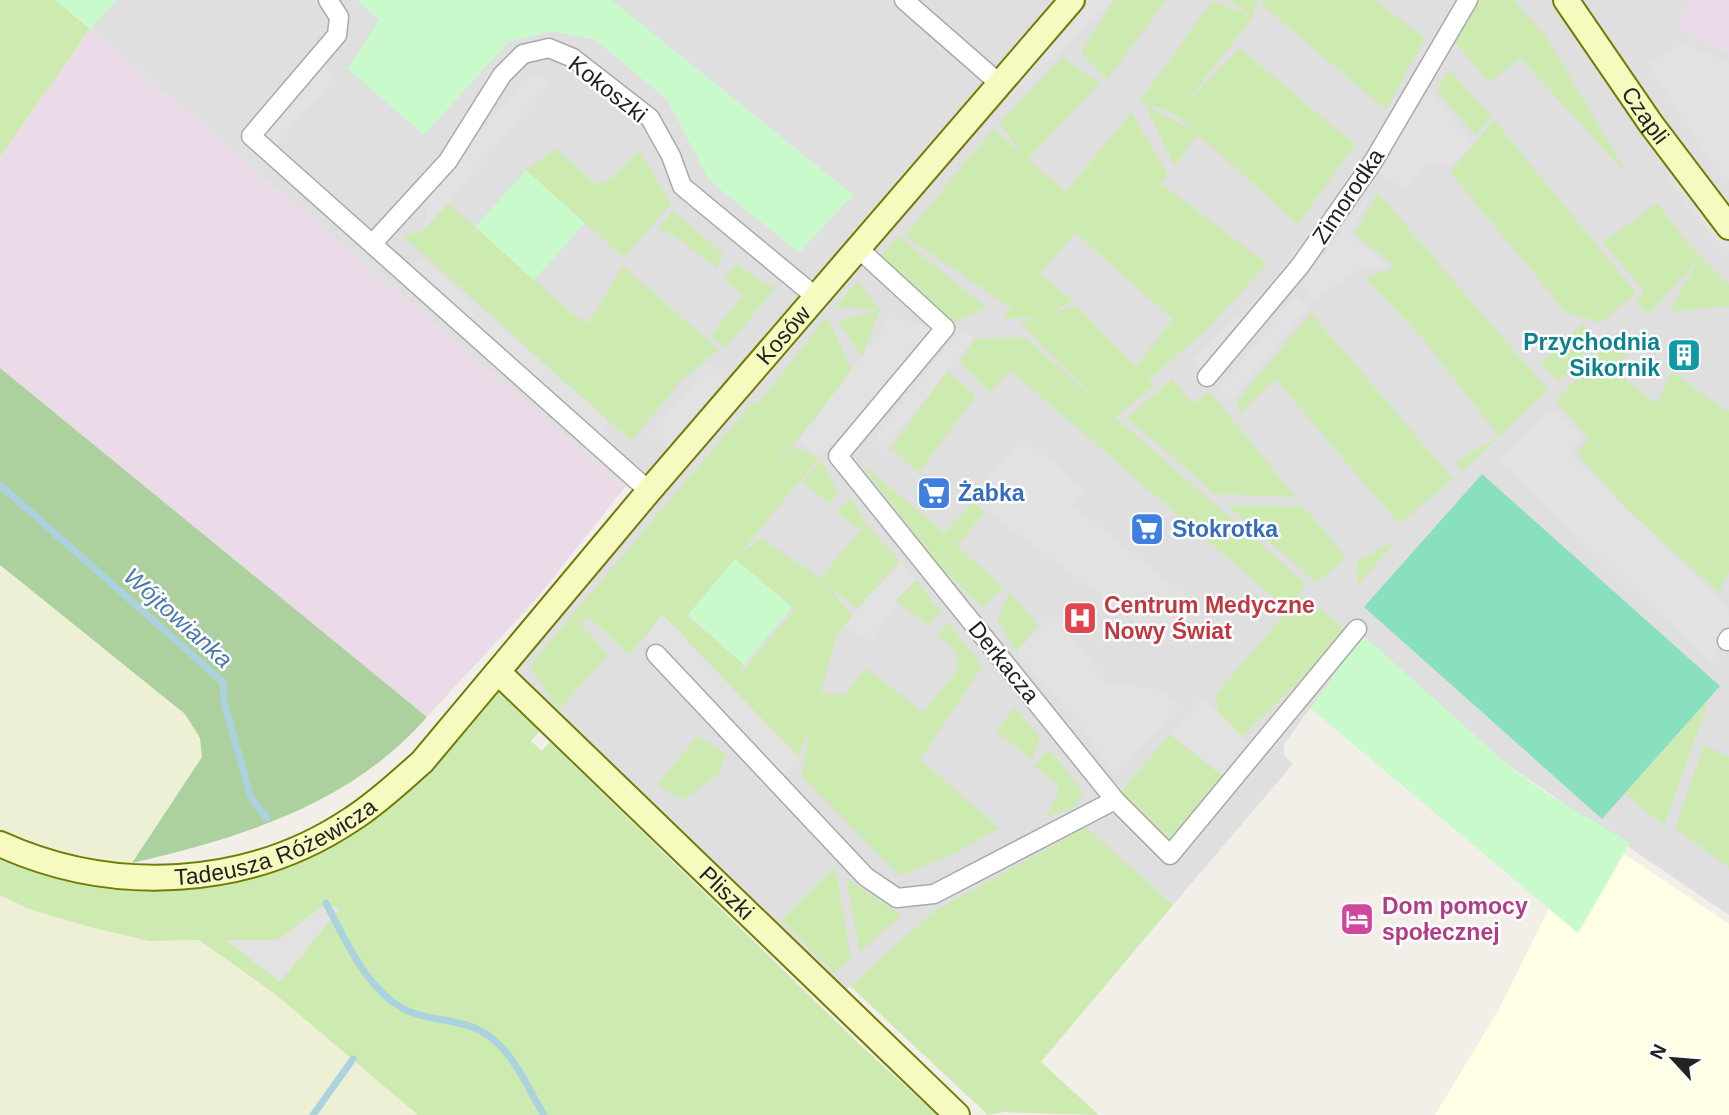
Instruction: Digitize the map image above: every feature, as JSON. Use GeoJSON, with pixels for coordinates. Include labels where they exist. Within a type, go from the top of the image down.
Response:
{"type":"FeatureCollection","features":[{"type":"Feature","properties":{"kind":"street"},"geometry":{"type":"LineString","coordinates":[[328,0],[340,17],[337,35],[251,136],[649,491]]}},
{"type":"Feature","properties":{"kind":"street"},"geometry":{"type":"LineString","coordinates":[[904,0],[1000,84]]}},
{"type":"Feature","properties":{"kind":"street","name":"Kosów"},"geometry":{"type":"LineString","coordinates":[[498,672],[649,491],[1072,0]]}},
{"type":"Feature","properties":{"kind":"street","name":"Zimorodka"},"geometry":{"type":"LineString","coordinates":[[1207,377],[1265,310],[1367,170],[1468,0]]}},
{"type":"Feature","properties":{"kind":"street","name":"Czapli"},"geometry":{"type":"LineString","coordinates":[[1566,0],[1659,136],[1729,227]]}},
{"type":"Feature","properties":{"kind":"street","name":"Kokoszki"},"geometry":{"type":"LineString","coordinates":[[373,243],[448,161],[502,75],[523,54],[549,48],[573,58],[650,118],[671,156],[682,186],[816,297]]}},
{"type":"Feature","properties":{"kind":"street","name":"Derkacza"},"geometry":{"type":"LineString","coordinates":[[859,249],[945,328],[838,456],[1115,800],[1170,855],[1357,629]]}},
{"type":"Feature","properties":{"kind":"street"},"geometry":{"type":"LineString","coordinates":[[656,654],[866,877],[897,898],[934,894],[1115,800]]}},
{"type":"Feature","properties":{"kind":"street","name":"Tadeusza Różewicza"},"geometry":{"type":"LineString","coordinates":[[0,845],[35,860],[83,873],[157,878],[239,869],[276,857],[351,820],[388,792],[422,762],[498,672]]}},
{"type":"Feature","properties":{"kind":"street","name":"Pliszki"},"geometry":{"type":"LineString","coordinates":[[498,672],[957,1115]]}},
{"type":"Feature","properties":{"kind":"shaded area"},"geometry":{"type":"Polygon","coordinates":[[[117,0],[366,0],[383,14],[424,134],[509,41],[553,31],[596,40],[668,100],[709,180],[799,252],[853,195],[611,0],[1729,0],[1729,915],[1509,766],[1363,636],[1284,744],[1284,755],[1293,764],[1173,905],[1086,828],[850,986],[835,1000],[498,672],[648,491],[625,487],[90,29],[117,0]]]}},
{"type":"Feature","properties":{"kind":"shaded area"},"geometry":{"type":"Polygon","coordinates":[[[1059,0],[1115,0],[960,143],[1059,0]]]}},
{"type":"Feature","properties":{"kind":"shaded area"},"geometry":{"type":"Polygon","coordinates":[[[1457,0],[1479,0],[1431,74],[1414,110],[1429,90],[1473,144],[1451,166],[1425,164],[1404,189],[1376,170],[1272,314],[1205,375],[1193,359],[1263,292],[1358,170],[1457,0]]]}},
{"type":"Feature","properties":{"kind":"shaded area"},"geometry":{"type":"Polygon","coordinates":[[[1692,0],[1729,0],[1729,54],[1678,27],[1692,0]]]}},
{"type":"Feature","properties":{"kind":"shaded area"},"geometry":{"type":"Polygon","coordinates":[[[90,29],[625,487],[538,597],[427,717],[0,368],[0,157],[90,29]]]}},
{"type":"Feature","properties":{"kind":"shaded area"},"geometry":{"type":"Polygon","coordinates":[[[1683,43],[1729,63],[1729,183],[1716,170],[1647,63],[1683,43]]]}},
{"type":"Feature","properties":{"kind":"shaded area"},"geometry":{"type":"Polygon","coordinates":[[[323,65],[336,76],[276,145],[263,134],[323,65]]]}},
{"type":"Feature","properties":{"kind":"shaded area"},"geometry":{"type":"Polygon","coordinates":[[[530,74],[551,82],[424,230],[428,192],[530,74]]]}},
{"type":"Feature","properties":{"kind":"shaded area"},"geometry":{"type":"Polygon","coordinates":[[[1671,171],[1729,243],[1729,254],[1704,228],[1665,176],[1671,171]]]}},
{"type":"Feature","properties":{"kind":"shaded area"},"geometry":{"type":"Polygon","coordinates":[[[1374,188],[1349,236],[1392,268],[1358,269],[1312,302],[1301,284],[1374,188]]]}},
{"type":"Feature","properties":{"kind":"shaded area"},"geometry":{"type":"Polygon","coordinates":[[[422,258],[607,420],[601,436],[412,269],[422,258]]]}},
{"type":"Feature","properties":{"kind":"shaded area"},"geometry":{"type":"Polygon","coordinates":[[[1296,295],[1308,307],[1229,401],[1217,389],[1296,295]]]}},
{"type":"Feature","properties":{"kind":"shaded area"},"geometry":{"type":"Polygon","coordinates":[[[890,318],[945,328],[819,458],[799,440],[890,318]]]}},
{"type":"Feature","properties":{"kind":"shaded area"},"geometry":{"type":"Polygon","coordinates":[[[961,329],[974,339],[880,454],[878,433],[961,329]]]}},
{"type":"Feature","properties":{"kind":"shaded area"},"geometry":{"type":"Polygon","coordinates":[[[710,364],[727,378],[669,447],[652,433],[710,364]]]}},
{"type":"Feature","properties":{"kind":"shaded area"},"geometry":{"type":"Polygon","coordinates":[[[1550,408],[1583,436],[1569,452],[1729,609],[1729,632],[1711,663],[1499,461],[1550,408]]]}},
{"type":"Feature","properties":{"kind":"shaded area"},"geometry":{"type":"Polygon","coordinates":[[[1023,437],[1085,490],[1073,505],[1198,606],[1166,644],[970,499],[1023,437]]]}},
{"type":"Feature","properties":{"kind":"shaded area"},"geometry":{"type":"Polygon","coordinates":[[[902,562],[916,580],[896,601],[897,606],[870,641],[845,627],[864,601],[902,562]]]}},
{"type":"Feature","properties":{"kind":"shaded area"},"geometry":{"type":"Polygon","coordinates":[[[0,565],[185,714],[200,738],[202,756],[132,863],[114,876],[0,844],[0,565]]]}},
{"type":"Feature","properties":{"kind":"shaded area"},"geometry":{"type":"Polygon","coordinates":[[[662,614],[798,757],[779,784],[644,638],[662,614]]]}},
{"type":"Feature","properties":{"kind":"shaded area"},"geometry":{"type":"Polygon","coordinates":[[[1054,614],[1109,684],[1158,689],[1179,705],[1115,777],[1081,726],[1016,652],[1054,614]]]}},
{"type":"Feature","properties":{"kind":"shaded area"},"geometry":{"type":"Polygon","coordinates":[[[1202,697],[1256,751],[1223,776],[1170,734],[1202,697]]]}},
{"type":"Feature","properties":{"kind":"shaded area"},"geometry":{"type":"Polygon","coordinates":[[[1588,830],[1729,924],[1729,1115],[1435,1115],[1499,1009],[1588,830]]]}},
{"type":"Feature","properties":{"kind":"shaded area"},"geometry":{"type":"Polygon","coordinates":[[[0,895],[29,909],[149,941],[198,940],[275,994],[418,1115],[0,1115],[0,895]]]}},
{"type":"Feature","properties":{"kind":"shaded area"},"geometry":{"type":"Polygon","coordinates":[[[326,903],[340,909],[280,982],[226,940],[278,940],[326,903]]]}},
{"type":"Feature","properties":{"kind":"green space"},"geometry":{"type":"Polygon","coordinates":[[[0,0],[55,0],[90,29],[0,157],[0,0]]]}},
{"type":"Feature","properties":{"kind":"green space"},"geometry":{"type":"Polygon","coordinates":[[[55,0],[117,0],[90,29],[55,0]]]}},
{"type":"Feature","properties":{"kind":"green space"},"geometry":{"type":"Polygon","coordinates":[[[357,0],[611,0],[853,195],[799,252],[709,180],[668,100],[596,40],[553,31],[509,41],[424,135],[348,69],[379,20],[357,0]]]}},
{"type":"Feature","properties":{"kind":"green space"},"geometry":{"type":"Polygon","coordinates":[[[1114,0],[1166,0],[1107,80],[1081,52],[1114,0]]]}},
{"type":"Feature","properties":{"kind":"green space"},"geometry":{"type":"Polygon","coordinates":[[[1230,0],[1258,0],[1253,17],[1182,107],[1240,48],[1355,145],[1298,224],[1198,135],[1174,166],[1145,105],[1194,131],[1176,115],[1140,101],[1212,1],[1250,15],[1230,0]]]}},
{"type":"Feature","properties":{"kind":"green space"},"geometry":{"type":"Polygon","coordinates":[[[1264,0],[1375,0],[1425,38],[1386,110],[1261,4],[1264,0]]]}},
{"type":"Feature","properties":{"kind":"green space"},"geometry":{"type":"Polygon","coordinates":[[[1479,0],[1513,0],[1546,36],[1628,175],[1520,58],[1490,83],[1453,40],[1479,0]]]}},
{"type":"Feature","properties":{"kind":"green space"},"geometry":{"type":"Polygon","coordinates":[[[1062,58],[1100,83],[1028,159],[1066,192],[1131,112],[1168,174],[1161,183],[1267,264],[1206,330],[1149,380],[1154,386],[1115,417],[1306,584],[1294,602],[1301,595],[1349,632],[1242,737],[1218,713],[1216,694],[1288,610],[1011,371],[990,392],[960,363],[974,339],[1024,337],[1101,404],[1020,323],[1035,318],[1003,319],[1011,308],[905,236],[993,129],[1024,155],[999,123],[1062,58]],[[1075,233],[1040,274],[1073,301],[1047,314],[1077,306],[1136,367],[1173,319],[1075,233]]]}},
{"type":"Feature","properties":{"kind":"green space"},"geometry":{"type":"Polygon","coordinates":[[[1450,70],[1491,116],[1475,136],[1437,90],[1450,70]]]}},
{"type":"Feature","properties":{"kind":"green space"},"geometry":{"type":"Polygon","coordinates":[[[1494,120],[1636,293],[1601,323],[1566,312],[1450,172],[1494,120]]]}},
{"type":"Feature","properties":{"kind":"green space"},"geometry":{"type":"Polygon","coordinates":[[[556,149],[597,185],[611,178],[640,151],[671,204],[624,258],[526,170],[556,149]]]}},
{"type":"Feature","properties":{"kind":"green space"},"geometry":{"type":"Polygon","coordinates":[[[526,170],[585,223],[534,280],[475,227],[526,170]]]}},
{"type":"Feature","properties":{"kind":"green space"},"geometry":{"type":"Polygon","coordinates":[[[1378,193],[1548,390],[1462,472],[1455,463],[1499,436],[1423,339],[1365,278],[1396,267],[1355,235],[1378,193]]]}},
{"type":"Feature","properties":{"kind":"green space"},"geometry":{"type":"Polygon","coordinates":[[[448,203],[574,315],[588,323],[623,266],[719,350],[682,380],[631,441],[403,236],[424,230],[448,203]]]}},
{"type":"Feature","properties":{"kind":"green space"},"geometry":{"type":"Polygon","coordinates":[[[1657,203],[1686,241],[1729,285],[1729,306],[1669,312],[1698,260],[1648,314],[1636,302],[1644,291],[1603,242],[1657,203]]]}},
{"type":"Feature","properties":{"kind":"green space"},"geometry":{"type":"Polygon","coordinates":[[[673,211],[723,253],[717,268],[672,234],[657,230],[673,211]]]}},
{"type":"Feature","properties":{"kind":"green space"},"geometry":{"type":"Polygon","coordinates":[[[898,236],[986,307],[945,328],[875,261],[898,236]]]}},
{"type":"Feature","properties":{"kind":"green space"},"geometry":{"type":"Polygon","coordinates":[[[737,263],[757,279],[775,288],[726,347],[710,336],[743,296],[724,279],[737,263]]]}},
{"type":"Feature","properties":{"kind":"green space"},"geometry":{"type":"Polygon","coordinates":[[[858,281],[880,310],[862,357],[838,321],[878,310],[835,307],[858,281]]]}},
{"type":"Feature","properties":{"kind":"green space"},"geometry":{"type":"Polygon","coordinates":[[[1311,313],[1453,479],[1399,524],[1275,379],[1241,413],[1237,401],[1311,313]]]}},
{"type":"Feature","properties":{"kind":"green space"},"geometry":{"type":"Polygon","coordinates":[[[827,316],[852,370],[746,506],[794,447],[819,458],[737,557],[761,538],[820,578],[864,527],[859,529],[837,511],[851,498],[866,524],[900,561],[857,609],[824,582],[852,616],[837,634],[821,692],[844,696],[865,668],[923,712],[958,670],[956,651],[938,635],[948,622],[981,664],[974,663],[983,666],[920,759],[999,828],[953,854],[900,876],[802,777],[810,725],[798,757],[662,614],[630,655],[589,617],[583,623],[577,619],[608,655],[559,710],[529,666],[753,402],[757,405],[827,316]],[[735,559],[687,616],[744,665],[734,681],[795,609],[735,559]]]}},
{"type":"Feature","properties":{"kind":"green space"},"geometry":{"type":"Polygon","coordinates":[[[1583,323],[1594,342],[1559,382],[1541,363],[1583,323]]]}},
{"type":"Feature","properties":{"kind":"green space"},"geometry":{"type":"Polygon","coordinates":[[[1608,342],[1627,355],[1615,372],[1657,404],[1672,372],[1727,411],[1729,409],[1729,571],[1719,593],[1628,510],[1577,453],[1589,438],[1556,401],[1608,342]]]}},
{"type":"Feature","properties":{"kind":"green space"},"geometry":{"type":"Polygon","coordinates":[[[0,368],[427,717],[397,747],[364,773],[329,795],[253,829],[132,863],[202,757],[200,738],[185,714],[0,565],[0,368]]]}},
{"type":"Feature","properties":{"kind":"green space"},"geometry":{"type":"Polygon","coordinates":[[[947,371],[976,396],[918,473],[891,448],[947,371]]]}},
{"type":"Feature","properties":{"kind":"green space"},"geometry":{"type":"Polygon","coordinates":[[[1172,379],[1193,404],[1208,390],[1296,497],[1215,494],[1127,418],[1172,379]]]}},
{"type":"Feature","properties":{"kind":"green space"},"geometry":{"type":"Polygon","coordinates":[[[858,460],[944,533],[973,502],[985,512],[959,544],[950,539],[1003,588],[983,608],[931,557],[858,460]]]}},
{"type":"Feature","properties":{"kind":"green space"},"geometry":{"type":"Polygon","coordinates":[[[822,461],[837,491],[830,505],[802,481],[822,461]]]}},
{"type":"Feature","properties":{"kind":"green space"},"geometry":{"type":"Polygon","coordinates":[[[1482,474],[1720,686],[1602,819],[1364,607],[1482,474]]]}},
{"type":"Feature","properties":{"kind":"green space"},"geometry":{"type":"Polygon","coordinates":[[[1228,506],[1303,506],[1346,557],[1317,583],[1228,506]]]}},
{"type":"Feature","properties":{"kind":"green space"},"geometry":{"type":"Polygon","coordinates":[[[1398,538],[1358,586],[1357,562],[1398,538]]]}},
{"type":"Feature","properties":{"kind":"green space"},"geometry":{"type":"Polygon","coordinates":[[[735,559],[792,607],[744,665],[688,615],[735,559]]]}},
{"type":"Feature","properties":{"kind":"green space"},"geometry":{"type":"Polygon","coordinates":[[[916,580],[941,612],[929,626],[896,601],[916,580]]]}},
{"type":"Feature","properties":{"kind":"green space"},"geometry":{"type":"Polygon","coordinates":[[[1010,592],[1038,626],[1016,652],[997,619],[1010,592]]]}},
{"type":"Feature","properties":{"kind":"green space"},"geometry":{"type":"Polygon","coordinates":[[[1363,635],[1510,767],[1546,793],[1630,843],[1578,933],[1310,708],[1363,635]]]}},
{"type":"Feature","properties":{"kind":"green space"},"geometry":{"type":"Polygon","coordinates":[[[498,672],[549,721],[531,741],[542,751],[550,742],[858,1043],[937,1115],[418,1115],[275,994],[199,940],[149,941],[29,909],[0,895],[0,844],[35,860],[198,875],[351,820],[498,672]]]}},
{"type":"Feature","properties":{"kind":"green space"},"geometry":{"type":"Polygon","coordinates":[[[1709,699],[1664,826],[1625,794],[1709,699]]]}},
{"type":"Feature","properties":{"kind":"green space"},"geometry":{"type":"Polygon","coordinates":[[[1015,706],[1040,738],[1032,760],[996,731],[1015,706]]]}},
{"type":"Feature","properties":{"kind":"green space"},"geometry":{"type":"Polygon","coordinates":[[[1170,734],[1230,782],[1163,848],[1121,792],[1170,734]]]}},
{"type":"Feature","properties":{"kind":"green space"},"geometry":{"type":"Polygon","coordinates":[[[697,736],[726,754],[719,774],[683,800],[657,785],[697,736]]]}},
{"type":"Feature","properties":{"kind":"green space"},"geometry":{"type":"Polygon","coordinates":[[[1704,745],[1729,757],[1729,868],[1675,828],[1704,745]]]}},
{"type":"Feature","properties":{"kind":"green space"},"geometry":{"type":"Polygon","coordinates":[[[1049,749],[1084,793],[1073,808],[1047,816],[1057,794],[1058,784],[1034,767],[1049,749]]]}},
{"type":"Feature","properties":{"kind":"green space"},"geometry":{"type":"Polygon","coordinates":[[[1086,827],[1173,905],[1041,1062],[1099,1115],[1004,1112],[988,1115],[850,986],[933,912],[1086,827]]]}},
{"type":"Feature","properties":{"kind":"green space"},"geometry":{"type":"Polygon","coordinates":[[[835,866],[851,958],[834,973],[781,920],[835,866]]]}},
{"type":"Feature","properties":{"kind":"green space"},"geometry":{"type":"Polygon","coordinates":[[[846,878],[902,915],[860,952],[846,878]]]}},
{"type":"Feature","properties":{"kind":"waterway","name":"Wójtowianka"},"geometry":{"type":"LineString","coordinates":[[0,485],[223,682],[224,702],[251,798],[267,818]]}},
{"type":"Feature","properties":{"kind":"waterway","name":"Wójtowianka"},"geometry":{"type":"LineString","coordinates":[[326,903],[358,962],[379,989],[404,1009],[472,1027],[494,1040],[516,1066],[544,1115]]}},
{"type":"Feature","properties":{"kind":"waterway"},"geometry":{"type":"LineString","coordinates":[[313,1115],[353,1059]]}},
{"type":"Feature","properties":{"kind":"place","name":"Przychodnia Sikornik"},"geometry":{"type":"Point","coordinates":[1684,355]}},
{"type":"Feature","properties":{"kind":"place","name":"Żabka"},"geometry":{"type":"Point","coordinates":[934,493]}},
{"type":"Feature","properties":{"kind":"place","name":"Stokrotka"},"geometry":{"type":"Point","coordinates":[1147,529]}},
{"type":"Feature","properties":{"kind":"place","name":"Centrum Medyczne Nowy Świat"},"geometry":{"type":"Point","coordinates":[1080,618]}},
{"type":"Feature","properties":{"kind":"place","name":"Dom pomocy społecznej"},"geometry":{"type":"Point","coordinates":[1357,919]}}]}
